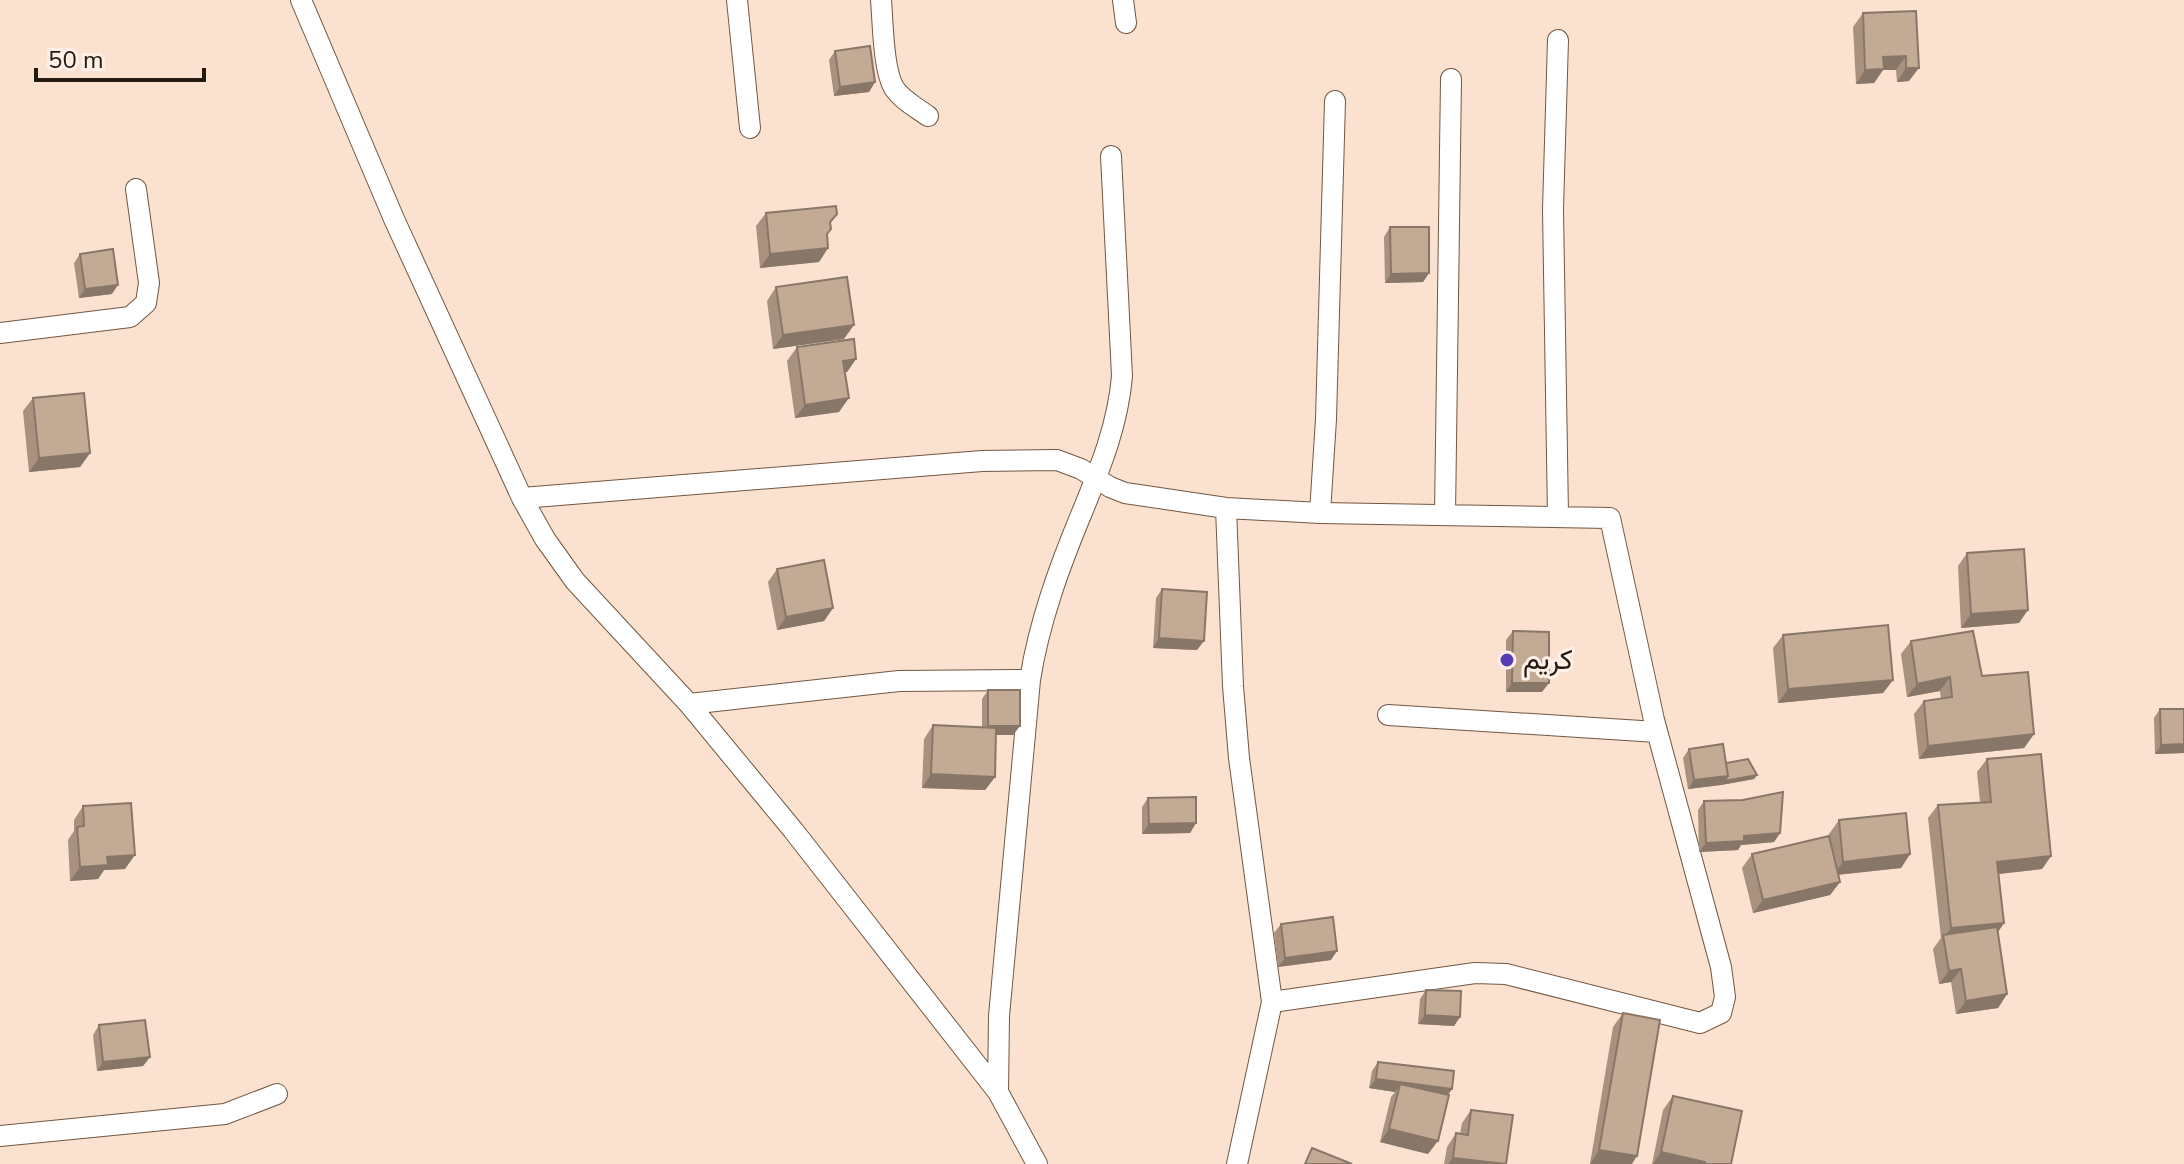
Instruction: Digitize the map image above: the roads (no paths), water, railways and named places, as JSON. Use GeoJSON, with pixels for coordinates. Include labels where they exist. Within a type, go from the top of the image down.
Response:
{"type":"FeatureCollection","features":[{"type":"Feature","properties":{"kind":"street"},"geometry":{"type":"LineString","coordinates":[[301,0],[394,219],[522,498],[545,539],[575,581],[689,704],[793,830],[998,1092],[1037,1164]]}},
{"type":"Feature","properties":{"kind":"street"},"geometry":{"type":"LineString","coordinates":[[737,0],[750,128]]}},
{"type":"Feature","properties":{"kind":"street"},"geometry":{"type":"LineString","coordinates":[[881,0],[889,75],[894,87],[928,116]]}},
{"type":"Feature","properties":{"kind":"street"},"geometry":{"type":"LineString","coordinates":[[1123,0],[1126,23]]}},
{"type":"Feature","properties":{"kind":"street"},"geometry":{"type":"LineString","coordinates":[[1558,40],[1553,209],[1558,516]]}},
{"type":"Feature","properties":{"kind":"street"},"geometry":{"type":"LineString","coordinates":[[1445,515],[1451,79]]}},
{"type":"Feature","properties":{"kind":"street"},"geometry":{"type":"LineString","coordinates":[[1320,513],[1326,419],[1335,101]]}},
{"type":"Feature","properties":{"kind":"street"},"geometry":{"type":"LineString","coordinates":[[998,1092],[1002,980],[1030,680],[1036,645],[1120,408],[1122,376],[1111,156]]}},
{"type":"Feature","properties":{"kind":"street"},"geometry":{"type":"LineString","coordinates":[[0,333],[130,317],[146,303],[149,283],[136,189]]}},
{"type":"Feature","properties":{"kind":"street"},"geometry":{"type":"LineString","coordinates":[[522,498],[982,461],[1057,460],[1125,493],[1226,508],[1320,513],[1610,518],[1657,732],[1721,967],[1725,997],[1721,1013],[1700,1023],[1506,974],[1475,973],[1272,1002]]}},
{"type":"Feature","properties":{"kind":"street"},"geometry":{"type":"LineString","coordinates":[[1226,508],[1238,744],[1272,1002],[1237,1164]]}},
{"type":"Feature","properties":{"kind":"street"},"geometry":{"type":"LineString","coordinates":[[689,704],[899,681],[1030,680]]}},
{"type":"Feature","properties":{"kind":"street"},"geometry":{"type":"LineString","coordinates":[[1388,715],[1657,732]]}},
{"type":"Feature","properties":{"kind":"street"},"geometry":{"type":"LineString","coordinates":[[0,1136],[225,1114],[277,1094]]}},
{"type":"Feature","properties":{"kind":"place","name":"كريم"},"geometry":{"type":"Point","coordinates":[1507,660]}}]}
